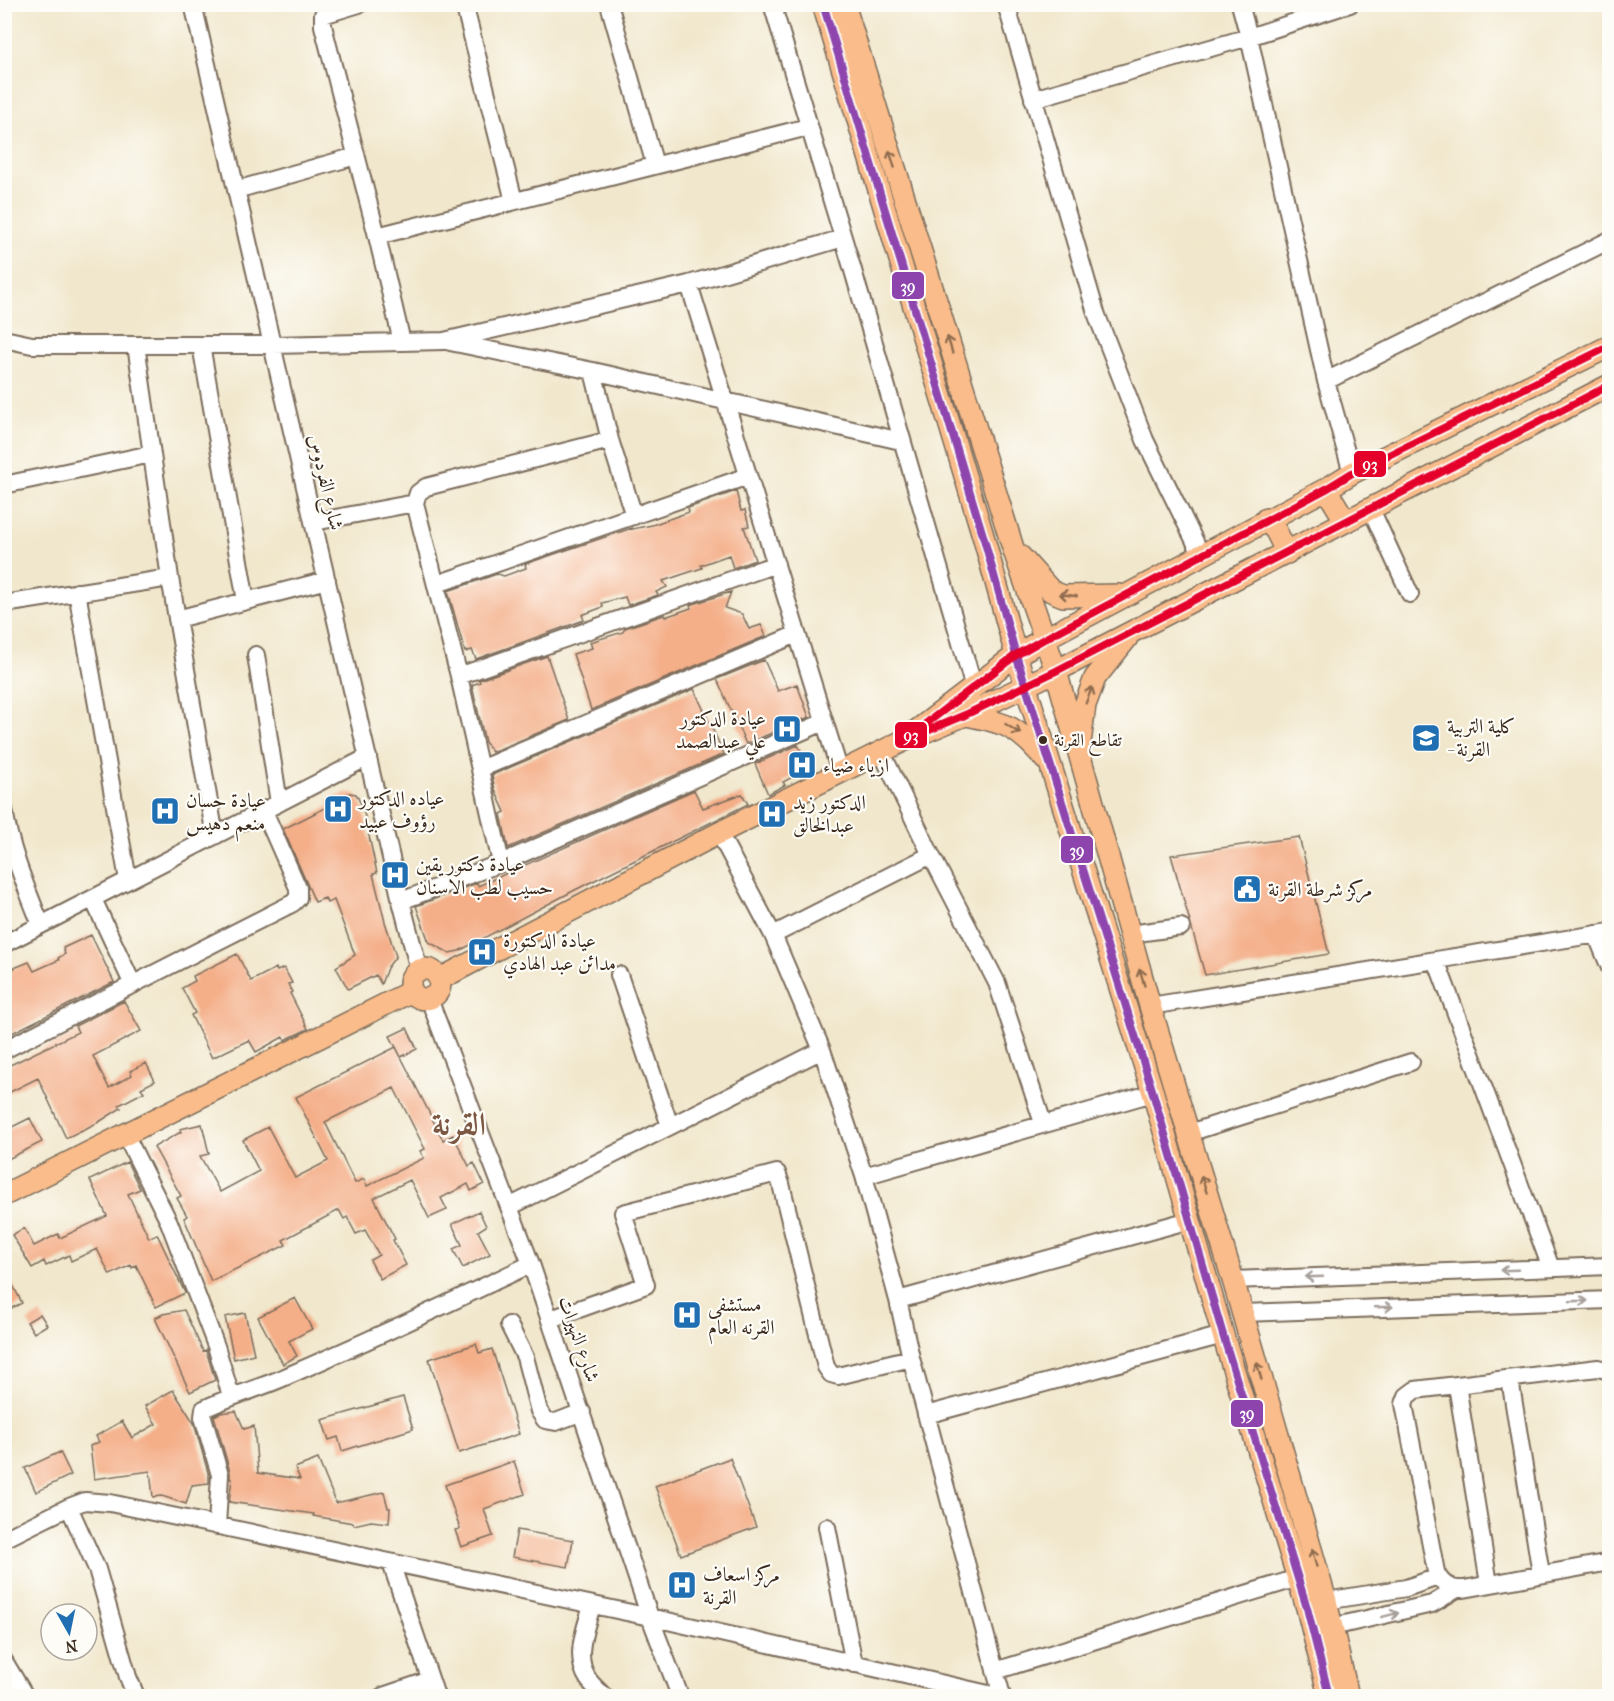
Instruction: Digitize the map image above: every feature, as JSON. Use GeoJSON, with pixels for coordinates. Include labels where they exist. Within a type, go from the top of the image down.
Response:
{"type":"FeatureCollection","features":[{"type":"Feature","properties":{"kind":"main road"},"geometry":{"type":"LineString","coordinates":[[823,4],[984,538],[1016,656],[1152,1093],[1298,1578],[1329,1696]]}},
{"type":"Feature","properties":{"kind":"main road"},"geometry":{"type":"LineString","coordinates":[[844,4],[1013,548],[1056,671],[1150,1006],[1233,1280],[1326,1601],[1348,1696]]}},
{"type":"Feature","properties":{"kind":"main road"},"geometry":{"type":"LineString","coordinates":[[903,741],[1016,656],[1044,639],[1352,473],[1610,346]]}},
{"type":"Feature","properties":{"kind":"main road"},"geometry":{"type":"LineString","coordinates":[[440,979],[881,751],[1056,671],[1610,385]]}},
{"type":"Feature","properties":{"kind":"main road"},"geometry":{"type":"LineString","coordinates":[[1326,489],[1345,520]]}},
{"type":"Feature","properties":{"kind":"main road"},"geometry":{"type":"LineString","coordinates":[[1266,519],[1276,531],[1287,553]]}},
{"type":"Feature","properties":{"kind":"main road"},"geometry":{"type":"LineString","coordinates":[[1013,548],[1051,591],[1074,596],[1126,595]]}},
{"type":"Feature","properties":{"kind":"main road"},"geometry":{"type":"LineString","coordinates":[[1079,753],[1085,705],[1095,678],[1132,632]]}},
{"type":"Feature","properties":{"kind":"main road"},"geometry":{"type":"LineString","coordinates":[[964,715],[1003,723],[1032,744],[1049,765]]}},
{"type":"Feature","properties":{"kind":"main road"},"geometry":{"type":"LineString","coordinates":[[4,1195],[125,1134],[420,995],[440,989],[440,979],[434,971],[419,970],[412,976],[410,981],[420,995]]}},
{"type":"Feature","properties":{"kind":"street","name":"شارع الفردوس"},"geometry":{"type":"LineString","coordinates":[[193,4],[401,901],[419,970]]}},
{"type":"Feature","properties":{"kind":"street"},"geometry":{"type":"LineString","coordinates":[[359,4],[323,15],[323,26],[402,342]]}},
{"type":"Feature","properties":{"kind":"street"},"geometry":{"type":"LineString","coordinates":[[464,4],[514,201]]}},
{"type":"Feature","properties":{"kind":"street"},"geometry":{"type":"LineString","coordinates":[[609,4],[655,165]]}},
{"type":"Feature","properties":{"kind":"street"},"geometry":{"type":"LineString","coordinates":[[772,4],[843,238],[974,688]]}},
{"type":"Feature","properties":{"kind":"street"},"geometry":{"type":"LineString","coordinates":[[1006,4],[1096,313],[1145,440],[1201,554]]}},
{"type":"Feature","properties":{"kind":"street"},"geometry":{"type":"LineString","coordinates":[[1240,4],[1326,381],[1352,473]]}},
{"type":"Feature","properties":{"kind":"street"},"geometry":{"type":"LineString","coordinates":[[1033,99],[1249,37],[1350,4]]}},
{"type":"Feature","properties":{"kind":"street"},"geometry":{"type":"LineString","coordinates":[[377,236],[808,127]]}},
{"type":"Feature","properties":{"kind":"street"},"geometry":{"type":"LineString","coordinates":[[236,190],[356,156]]}},
{"type":"Feature","properties":{"kind":"street"},"geometry":{"type":"LineString","coordinates":[[4,339],[32,345],[273,345],[444,341],[689,284],[843,238]]}},
{"type":"Feature","properties":{"kind":"street"},"geometry":{"type":"LineString","coordinates":[[1326,381],[1610,240]]}},
{"type":"Feature","properties":{"kind":"street"},"geometry":{"type":"LineString","coordinates":[[689,284],[840,772]]}},
{"type":"Feature","properties":{"kind":"street"},"geometry":{"type":"LineString","coordinates":[[444,341],[593,371],[901,441]]}},
{"type":"Feature","properties":{"kind":"street"},"geometry":{"type":"LineString","coordinates":[[136,345],[170,578],[215,836]]}},
{"type":"Feature","properties":{"kind":"street"},"geometry":{"type":"LineString","coordinates":[[201,345],[246,602]]}},
{"type":"Feature","properties":{"kind":"street"},"geometry":{"type":"LineString","coordinates":[[593,371],[610,440],[634,516]]}},
{"type":"Feature","properties":{"kind":"street"},"geometry":{"type":"LineString","coordinates":[[501,863],[459,676],[415,503],[418,493],[426,488],[610,440]]}},
{"type":"Feature","properties":{"kind":"street"},"geometry":{"type":"LineString","coordinates":[[4,485],[151,454]]}},
{"type":"Feature","properties":{"kind":"street"},"geometry":{"type":"LineString","coordinates":[[437,584],[748,476]]}},
{"type":"Feature","properties":{"kind":"street"},"geometry":{"type":"LineString","coordinates":[[314,522],[415,503]]}},
{"type":"Feature","properties":{"kind":"street"},"geometry":{"type":"LineString","coordinates":[[1370,507],[1410,594]]}},
{"type":"Feature","properties":{"kind":"street"},"geometry":{"type":"LineString","coordinates":[[459,676],[776,564]]}},
{"type":"Feature","properties":{"kind":"street"},"geometry":{"type":"LineString","coordinates":[[4,604],[170,578]]}},
{"type":"Feature","properties":{"kind":"street"},"geometry":{"type":"LineString","coordinates":[[177,619],[327,580]]}},
{"type":"Feature","properties":{"kind":"street"},"geometry":{"type":"LineString","coordinates":[[77,592],[128,880]]}},
{"type":"Feature","properties":{"kind":"street"},"geometry":{"type":"LineString","coordinates":[[480,769],[797,634]]}},
{"type":"Feature","properties":{"kind":"street"},"geometry":{"type":"LineString","coordinates":[[256,655],[279,803]]}},
{"type":"Feature","properties":{"kind":"street"},"geometry":{"type":"LineString","coordinates":[[401,901],[501,863],[824,722]]}},
{"type":"Feature","properties":{"kind":"street"},"geometry":{"type":"LineString","coordinates":[[881,751],[997,983],[1043,1123]]}},
{"type":"Feature","properties":{"kind":"street"},"geometry":{"type":"LineString","coordinates":[[4,944],[368,757]]}},
{"type":"Feature","properties":{"kind":"street"},"geometry":{"type":"LineString","coordinates":[[4,809],[8,836],[42,925]]}},
{"type":"Feature","properties":{"kind":"street"},"geometry":{"type":"LineString","coordinates":[[4,1050],[293,903],[298,898],[297,888],[264,811]]}},
{"type":"Feature","properties":{"kind":"street"},"geometry":{"type":"LineString","coordinates":[[719,833],[773,935],[822,1050],[864,1176],[898,1300],[910,1358],[1002,1696]]}},
{"type":"Feature","properties":{"kind":"street"},"geometry":{"type":"LineString","coordinates":[[773,935],[931,855]]}},
{"type":"Feature","properties":{"kind":"street"},"geometry":{"type":"LineString","coordinates":[[93,899],[133,985]]}},
{"type":"Feature","properties":{"kind":"street"},"geometry":{"type":"LineString","coordinates":[[1130,934],[1181,927]]}},
{"type":"Feature","properties":{"kind":"street"},"geometry":{"type":"LineString","coordinates":[[1150,1006],[1603,933],[1610,968]]}},
{"type":"Feature","properties":{"kind":"street"},"geometry":{"type":"LineString","coordinates":[[1436,960],[1551,1268]]}},
{"type":"Feature","properties":{"kind":"street"},"geometry":{"type":"LineString","coordinates":[[619,975],[670,1126]]}},
{"type":"Feature","properties":{"kind":"street","name":"شارع النهيرات"},"geometry":{"type":"LineString","coordinates":[[420,995],[531,1264],[650,1617],[680,1696]]}},
{"type":"Feature","properties":{"kind":"street"},"geometry":{"type":"LineString","coordinates":[[509,1207],[822,1050]]}},
{"type":"Feature","properties":{"kind":"street"},"geometry":{"type":"LineString","coordinates":[[1189,1133],[1411,1062]]}},
{"type":"Feature","properties":{"kind":"street"},"geometry":{"type":"LineString","coordinates":[[864,1176],[1152,1093]]}},
{"type":"Feature","properties":{"kind":"street"},"geometry":{"type":"LineString","coordinates":[[125,1134],[169,1222],[216,1346],[231,1396]]}},
{"type":"Feature","properties":{"kind":"street"},"geometry":{"type":"LineString","coordinates":[[551,1319],[646,1285],[623,1213],[777,1173],[826,1367],[831,1374],[838,1376],[910,1358]]}},
{"type":"Feature","properties":{"kind":"street"},"geometry":{"type":"LineString","coordinates":[[898,1300],[1190,1220]]}},
{"type":"Feature","properties":{"kind":"street"},"geometry":{"type":"LineString","coordinates":[[217,1526],[219,1475],[203,1417],[204,1408],[231,1396],[266,1386],[380,1336],[531,1264]]}},
{"type":"Feature","properties":{"kind":"street"},"geometry":{"type":"LineString","coordinates":[[1233,1280],[1610,1266]]}},
{"type":"Feature","properties":{"kind":"street"},"geometry":{"type":"LineString","coordinates":[[1242,1313],[1610,1300]]}},
{"type":"Feature","properties":{"kind":"street"},"geometry":{"type":"LineString","coordinates":[[509,1325],[525,1357],[539,1411],[545,1420],[556,1422],[582,1412]]}},
{"type":"Feature","properties":{"kind":"street"},"geometry":{"type":"LineString","coordinates":[[926,1415],[1223,1335]]}},
{"type":"Feature","properties":{"kind":"street"},"geometry":{"type":"LineString","coordinates":[[1457,1589],[1446,1585],[1438,1577],[1404,1404],[1407,1396],[1415,1390],[1602,1368],[1610,1371]]}},
{"type":"Feature","properties":{"kind":"street"},"geometry":{"type":"LineString","coordinates":[[1510,1379],[1541,1574]]}},
{"type":"Feature","properties":{"kind":"street"},"geometry":{"type":"LineString","coordinates":[[1457,1385],[1489,1584]]}},
{"type":"Feature","properties":{"kind":"street"},"geometry":{"type":"LineString","coordinates":[[4,1539],[85,1501],[110,1503],[650,1617],[997,1696]]}},
{"type":"Feature","properties":{"kind":"street"},"geometry":{"type":"LineString","coordinates":[[69,1507],[96,1569],[128,1677],[136,1696]]}},
{"type":"Feature","properties":{"kind":"street"},"geometry":{"type":"LineString","coordinates":[[827,1527],[854,1664]]}},
{"type":"Feature","properties":{"kind":"street"},"geometry":{"type":"LineString","coordinates":[[1332,1627],[1432,1604],[1457,1589],[1610,1562]]}},
{"type":"Feature","properties":{"kind":"street"},"geometry":{"type":"LineString","coordinates":[[391,1563],[436,1696]]}},
{"type":"Feature","properties":{"kind":"street"},"geometry":{"type":"LineString","coordinates":[[1326,1601],[1406,1588],[1438,1577]]}},
{"type":"Feature","properties":{"kind":"street"},"geometry":{"type":"LineString","coordinates":[[995,1671],[1298,1578]]}},
{"type":"Feature","properties":{"kind":"street"},"geometry":{"type":"LineString","coordinates":[[592,1605],[582,1641],[581,1661],[587,1679],[604,1696]]}},
{"type":"Feature","properties":{"kind":"street"},"geometry":{"type":"LineString","coordinates":[[4,1661],[24,1696]]}},
{"type":"Feature","properties":{"kind":"street"},"geometry":{"type":"LineString","coordinates":[[383,1696],[430,1680]]}},
{"type":"Feature","properties":{"kind":"building"},"geometry":{"type":"Polygon","coordinates":[[[736,491],[741,511],[745,510],[749,526],[744,527],[755,560],[733,568],[729,555],[701,565],[702,568],[663,581],[667,587],[656,592],[658,595],[628,605],[625,597],[602,603],[603,607],[582,615],[584,620],[476,659],[472,650],[465,652],[448,591],[497,574],[504,576],[526,568],[525,564],[632,528],[652,525],[689,512],[688,508],[736,491]]]}},
{"type":"Feature","properties":{"kind":"building"},"geometry":{"type":"Polygon","coordinates":[[[731,592],[725,608],[742,614],[749,629],[761,625],[766,636],[591,710],[573,654],[592,648],[590,642],[623,632],[625,628],[664,615],[665,617],[691,608],[690,605],[731,592]]]}},
{"type":"Feature","properties":{"kind":"building"},"geometry":{"type":"Polygon","coordinates":[[[547,656],[569,720],[492,752],[485,742],[472,685],[480,682],[479,680],[547,656]]]}},
{"type":"Feature","properties":{"kind":"building"},"geometry":{"type":"Polygon","coordinates":[[[764,660],[778,691],[797,684],[809,717],[746,744],[717,679],[764,660]]]}},
{"type":"Feature","properties":{"kind":"building"},"geometry":{"type":"Polygon","coordinates":[[[694,689],[724,754],[508,848],[501,814],[505,812],[495,790],[492,775],[694,689]]]}},
{"type":"Feature","properties":{"kind":"building"},"geometry":{"type":"Polygon","coordinates":[[[798,745],[803,755],[794,760],[800,773],[783,782],[785,785],[768,794],[755,764],[798,745]]]}},
{"type":"Feature","properties":{"kind":"building"},"geometry":{"type":"Polygon","coordinates":[[[694,790],[703,808],[742,794],[748,804],[459,951],[449,953],[429,942],[416,906],[477,883],[478,886],[694,790]]]}},
{"type":"Feature","properties":{"kind":"building"},"geometry":{"type":"Polygon","coordinates":[[[356,794],[363,808],[377,873],[373,874],[396,956],[387,968],[381,984],[376,975],[348,989],[336,967],[355,955],[334,900],[327,903],[325,898],[315,902],[283,829],[329,806],[328,802],[338,796],[356,794]]]}},
{"type":"Feature","properties":{"kind":"building","name":"مركز شرطة القرنة"},"geometry":{"type":"Polygon","coordinates":[[[1299,837],[1329,954],[1205,975],[1171,855],[1299,837]]]}},
{"type":"Feature","properties":{"kind":"building"},"geometry":{"type":"Polygon","coordinates":[[[91,935],[114,982],[4,1037],[4,972],[29,962],[34,971],[59,960],[58,958],[65,954],[63,948],[91,935]]]}},
{"type":"Feature","properties":{"kind":"building"},"geometry":{"type":"Polygon","coordinates":[[[237,954],[251,981],[276,968],[277,971],[284,968],[292,983],[288,984],[292,992],[290,993],[308,1029],[285,1040],[283,1037],[256,1052],[249,1040],[212,1058],[191,1015],[195,1013],[182,988],[195,981],[193,976],[237,954]]]}},
{"type":"Feature","properties":{"kind":"building"},"geometry":{"type":"Polygon","coordinates":[[[124,1001],[141,1031],[93,1056],[109,1088],[132,1075],[130,1071],[146,1063],[155,1081],[141,1088],[144,1092],[119,1105],[121,1108],[99,1122],[66,1138],[38,1078],[4,1095],[4,1068],[78,1032],[75,1026],[124,1001]]]}},
{"type":"Feature","properties":{"kind":"building"},"geometry":{"type":"Polygon","coordinates":[[[407,1028],[417,1049],[401,1057],[390,1036],[407,1028]]]}},
{"type":"Feature","properties":{"kind":"building"},"geometry":{"type":"Polygon","coordinates":[[[396,1047],[443,1140],[453,1135],[469,1166],[474,1163],[484,1184],[471,1191],[468,1184],[441,1198],[447,1210],[429,1218],[410,1180],[374,1198],[406,1265],[380,1279],[370,1260],[379,1255],[365,1230],[356,1234],[347,1217],[344,1219],[339,1210],[283,1240],[286,1245],[211,1281],[184,1218],[187,1216],[177,1198],[181,1196],[154,1147],[181,1132],[180,1129],[202,1124],[209,1154],[200,1156],[220,1192],[259,1171],[243,1140],[268,1127],[295,1178],[328,1161],[296,1097],[396,1047]],[[394,1088],[325,1122],[355,1183],[364,1179],[367,1186],[424,1158],[420,1151],[425,1149],[394,1088]]]}},
{"type":"Feature","properties":{"kind":"building"},"geometry":{"type":"Polygon","coordinates":[[[30,1118],[42,1142],[4,1161],[4,1131],[30,1118]]]}},
{"type":"Feature","properties":{"kind":"building"},"geometry":{"type":"Polygon","coordinates":[[[127,1162],[140,1189],[128,1194],[149,1238],[157,1234],[185,1293],[156,1307],[136,1265],[110,1275],[97,1249],[71,1261],[69,1255],[46,1266],[44,1261],[32,1268],[12,1235],[24,1228],[34,1246],[58,1234],[60,1238],[107,1216],[90,1180],[127,1162]]]}},
{"type":"Feature","properties":{"kind":"building"},"geometry":{"type":"Polygon","coordinates":[[[479,1211],[486,1226],[478,1231],[490,1254],[463,1268],[453,1249],[462,1245],[452,1224],[479,1211]]]}},
{"type":"Feature","properties":{"kind":"building"},"geometry":{"type":"Polygon","coordinates":[[[4,1268],[22,1303],[4,1312],[4,1268]]]}},
{"type":"Feature","properties":{"kind":"building"},"geometry":{"type":"Polygon","coordinates":[[[295,1298],[312,1329],[289,1341],[297,1356],[283,1364],[258,1317],[295,1298]]]}},
{"type":"Feature","properties":{"kind":"building"},"geometry":{"type":"Polygon","coordinates":[[[184,1310],[203,1351],[206,1350],[215,1380],[190,1392],[155,1318],[184,1310]]]}},
{"type":"Feature","properties":{"kind":"building"},"geometry":{"type":"Polygon","coordinates":[[[245,1313],[254,1354],[234,1359],[225,1317],[245,1313]]]}},
{"type":"Feature","properties":{"kind":"building"},"geometry":{"type":"Polygon","coordinates":[[[40,1314],[47,1325],[34,1333],[27,1322],[40,1314]]]}},
{"type":"Feature","properties":{"kind":"building"},"geometry":{"type":"Polygon","coordinates":[[[476,1344],[479,1353],[492,1349],[519,1434],[459,1453],[429,1359],[476,1344]]]}},
{"type":"Feature","properties":{"kind":"building"},"geometry":{"type":"Polygon","coordinates":[[[173,1390],[194,1423],[209,1483],[192,1485],[186,1504],[162,1496],[153,1497],[150,1471],[94,1479],[90,1446],[99,1442],[96,1436],[122,1421],[132,1438],[156,1424],[145,1406],[173,1390]]]}},
{"type":"Feature","properties":{"kind":"building"},"geometry":{"type":"Polygon","coordinates":[[[403,1397],[413,1429],[342,1451],[338,1437],[329,1440],[322,1420],[403,1397]]]}},
{"type":"Feature","properties":{"kind":"building"},"geometry":{"type":"Polygon","coordinates":[[[236,1411],[244,1429],[254,1426],[258,1473],[300,1479],[295,1468],[318,1459],[336,1503],[384,1492],[388,1508],[390,1508],[389,1523],[371,1521],[354,1525],[313,1516],[314,1514],[229,1502],[232,1479],[230,1479],[214,1416],[236,1411]]]}},
{"type":"Feature","properties":{"kind":"building"},"geometry":{"type":"Polygon","coordinates":[[[60,1452],[71,1475],[36,1492],[25,1468],[60,1452]]]}},
{"type":"Feature","properties":{"kind":"building"},"geometry":{"type":"Polygon","coordinates":[[[730,1458],[756,1527],[681,1555],[655,1486],[730,1458]]]}},
{"type":"Feature","properties":{"kind":"building"},"geometry":{"type":"Polygon","coordinates":[[[514,1461],[525,1494],[484,1509],[493,1536],[461,1547],[455,1530],[460,1529],[445,1485],[514,1461]]]}},
{"type":"Feature","properties":{"kind":"building"},"geometry":{"type":"Polygon","coordinates":[[[517,1530],[573,1540],[568,1567],[512,1557],[517,1530]]]}},
{"type":"Feature","properties":{"kind":"transit line","name":"39"},"geometry":{"type":"LineString","coordinates":[[823,4],[984,539],[1016,655],[1153,1093],[1223,1335],[1307,1608],[1329,1696]]}},
{"type":"Feature","properties":{"kind":"transit line","name":"93"},"geometry":{"type":"LineString","coordinates":[[1610,346],[1352,473],[1044,639],[1016,655],[903,741],[965,715],[1056,671],[1610,385]]}},
{"type":"Feature","properties":{"kind":"place","name":"عيادة الدكتور علي عبدالصمد"},"geometry":{"type":"Point","coordinates":[787,729]}},
{"type":"Feature","properties":{"kind":"place","name":"كلية التربية - القرنة"},"geometry":{"type":"Point","coordinates":[1426,738]}},
{"type":"Feature","properties":{"kind":"place","name":"تقاطع القرنة"},"geometry":{"type":"Point","coordinates":[1043,740]}},
{"type":"Feature","properties":{"kind":"place","name":"ازياء ضياء"},"geometry":{"type":"Point","coordinates":[802,765]}},
{"type":"Feature","properties":{"kind":"place","name":"عياده الدكتور رؤوف عبيد"},"geometry":{"type":"Point","coordinates":[338,809]}},
{"type":"Feature","properties":{"kind":"place","name":"عيادة حسان منعم دهيس"},"geometry":{"type":"Point","coordinates":[165,811]}},
{"type":"Feature","properties":{"kind":"place","name":"الدكتور زيد عبدالخالق"},"geometry":{"type":"Point","coordinates":[772,814]}},
{"type":"Feature","properties":{"kind":"place","name":"عيادة دكتور يقين حسيب لطب الاسنان"},"geometry":{"type":"Point","coordinates":[395,875]}},
{"type":"Feature","properties":{"kind":"place","name":"مركز شرطة القرنة"},"geometry":{"type":"Point","coordinates":[1247,889]}},
{"type":"Feature","properties":{"kind":"place","name":"عيادة الدكتورة مدائن عبد الهادي"},"geometry":{"type":"Point","coordinates":[482,952]}},
{"type":"Feature","properties":{"kind":"place","name":"مستشفى القرنه العام"},"geometry":{"type":"Point","coordinates":[687,1315]}},
{"type":"Feature","properties":{"kind":"place","name":"مركز اسعاف القرنة"},"geometry":{"type":"Point","coordinates":[682,1585]}},
{"type":"Feature","properties":{"kind":"district","name":"القرنة"},"geometry":{"type":"Point","coordinates":[459,1124]}}]}
